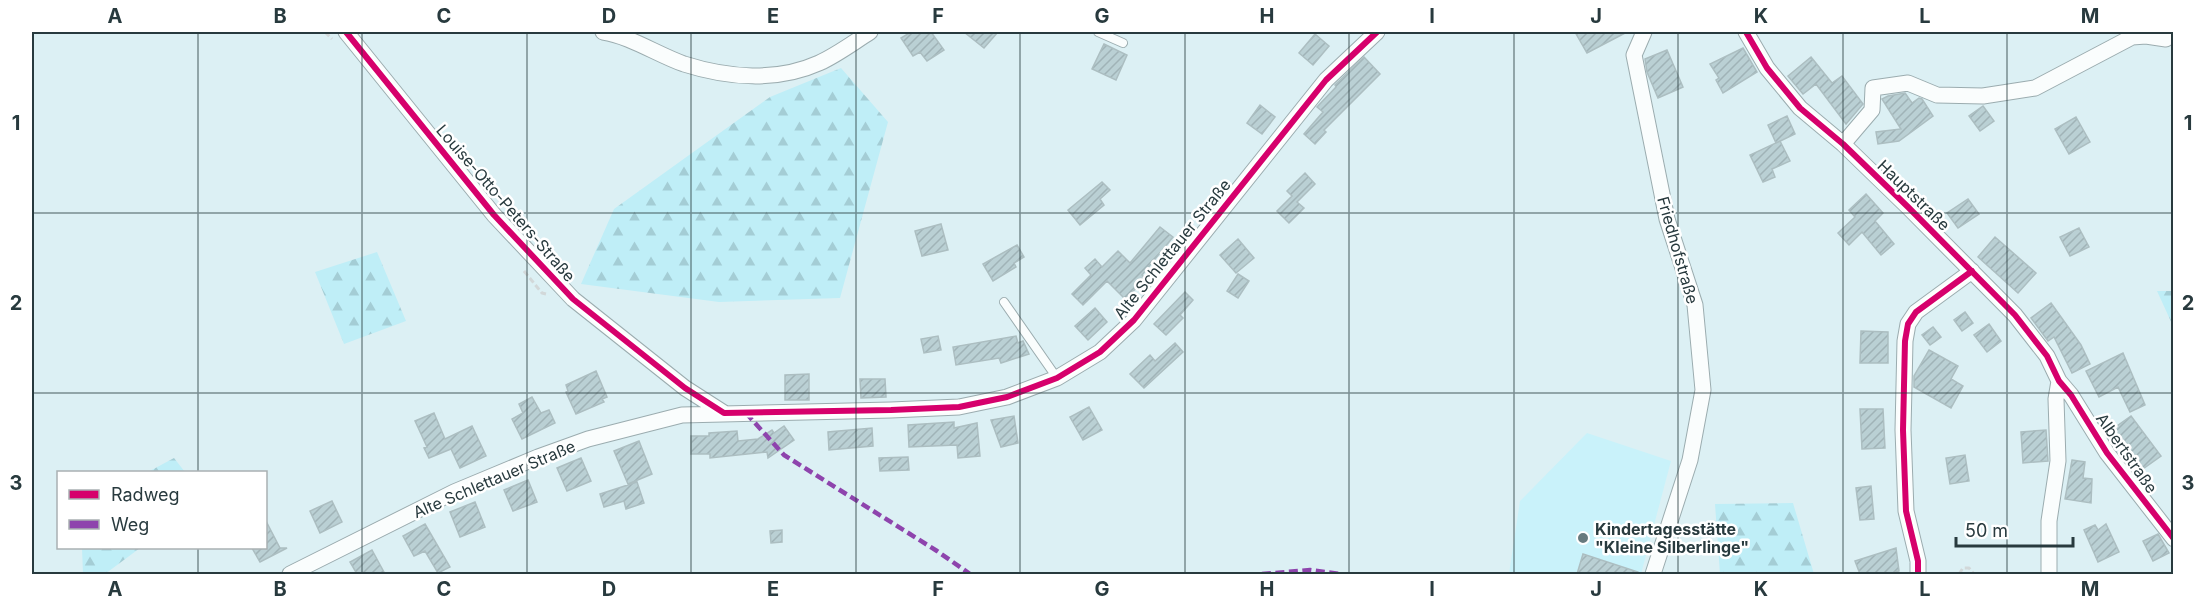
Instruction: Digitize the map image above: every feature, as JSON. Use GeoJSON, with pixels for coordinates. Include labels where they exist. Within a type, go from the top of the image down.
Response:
{"type":"FeatureCollection","features":[{"type":"Feature","properties":{"kind":"street","name":"Louise-Otto-Peters-Straße"},"geometry":{"type":"LineString","coordinates":[[346,32],[430,138],[535,260],[573,299],[685,388],[724,413]]}},
{"type":"Feature","properties":{"kind":"street"},"geometry":{"type":"LineString","coordinates":[[603,32],[684,64],[719,72],[757,76],[791,74],[821,62],[870,32]]}},
{"type":"Feature","properties":{"kind":"street","name":"Alte Schlettauer Straße"},"geometry":{"type":"LineString","coordinates":[[290,574],[454,492],[538,457],[588,439],[682,415],[959,407],[1007,396],[1058,378],[1100,352],[1134,320],[1326,81],[1377,32]]}},
{"type":"Feature","properties":{"kind":"street","name":"Friedhofstraße"},"geometry":{"type":"LineString","coordinates":[[1644,32],[1634,55],[1667,219],[1695,305],[1703,390],[1690,460],[1653,574]]}},
{"type":"Feature","properties":{"kind":"street","name":"Hauptstraße"},"geometry":{"type":"LineString","coordinates":[[1746,32],[1767,68],[1800,108],[1843,144],[2015,315],[2047,356],[2059,381]]}},
{"type":"Feature","properties":{"kind":"street"},"geometry":{"type":"LineString","coordinates":[[1843,144],[1872,110],[1874,88],[1908,83],[1937,95],[1983,96],[2036,88],[2132,37],[2170,38]]}},
{"type":"Feature","properties":{"kind":"street"},"geometry":{"type":"LineString","coordinates":[[1918,574],[1918,561],[1906,511],[1903,430],[1905,340],[1908,324],[1916,312],[1972,271]]}},
{"type":"Feature","properties":{"kind":"street"},"geometry":{"type":"LineString","coordinates":[[2049,574],[2049,521],[2058,461],[2056,399],[2059,381]]}},
{"type":"Feature","properties":{"kind":"street","name":"Albertstraße"},"geometry":{"type":"LineString","coordinates":[[2059,381],[2071,395],[2107,453],[2174,539]]}},
{"type":"Feature","properties":{"kind":"street"},"geometry":{"type":"LineString","coordinates":[[682,415],[685,388]]}},
{"type":"Feature","properties":{"kind":"lane"},"geometry":{"type":"LineString","coordinates":[[1098,32],[1123,43]]}},
{"type":"Feature","properties":{"kind":"lane"},"geometry":{"type":"LineString","coordinates":[[1004,302],[1058,378]]}},
{"type":"Feature","properties":{"kind":"path"},"geometry":{"type":"LineString","coordinates":[[1959,574],[1963,568],[1969,568],[1974,574]]}},
{"type":"Feature","properties":{"kind":"shaded area","name":"Kindertagesstätte \"Kleine Silberlinge\""},"geometry":{"type":"Polygon","coordinates":[[[1587,433],[1671,461],[1641,574],[1509,574],[1520,501],[1587,433]]]}},
{"type":"Feature","properties":{"kind":"green space"},"geometry":{"type":"Polygon","coordinates":[[[841,68],[888,122],[840,298],[719,302],[581,284],[614,209],[770,97],[841,68]]]}},
{"type":"Feature","properties":{"kind":"green space"},"geometry":{"type":"Polygon","coordinates":[[[377,252],[406,321],[344,344],[315,272],[377,252]]]}},
{"type":"Feature","properties":{"kind":"green space"},"geometry":{"type":"Polygon","coordinates":[[[2157,291],[2173,291],[2173,326],[2157,291]]]}},
{"type":"Feature","properties":{"kind":"green space"},"geometry":{"type":"Polygon","coordinates":[[[174,458],[184,471],[150,471],[174,458]]]}},
{"type":"Feature","properties":{"kind":"green space"},"geometry":{"type":"Polygon","coordinates":[[[1793,503],[1814,574],[1720,574],[1715,504],[1793,503]]]}},
{"type":"Feature","properties":{"kind":"green space"},"geometry":{"type":"Polygon","coordinates":[[[82,549],[139,549],[105,574],[83,574],[82,549]]]}},
{"type":"Feature","properties":{"kind":"building"},"geometry":{"type":"Polygon","coordinates":[[[911,32],[931,32],[944,50],[927,61],[920,52],[913,56],[901,38],[911,32]]]}},
{"type":"Feature","properties":{"kind":"building"},"geometry":{"type":"Polygon","coordinates":[[[964,32],[998,32],[984,48],[964,32]]]}},
{"type":"Feature","properties":{"kind":"building"},"geometry":{"type":"Polygon","coordinates":[[[1575,32],[1627,32],[1587,53],[1575,32]]]}},
{"type":"Feature","properties":{"kind":"building"},"geometry":{"type":"Polygon","coordinates":[[[1315,34],[1329,46],[1313,65],[1299,53],[1315,34]]]}},
{"type":"Feature","properties":{"kind":"building"},"geometry":{"type":"Polygon","coordinates":[[[1104,44],[1127,55],[1116,80],[1092,69],[1104,44]]]}},
{"type":"Feature","properties":{"kind":"building"},"geometry":{"type":"Polygon","coordinates":[[[1743,48],[1757,72],[1723,93],[1716,80],[1719,78],[1710,64],[1743,48]]]}},
{"type":"Feature","properties":{"kind":"building"},"geometry":{"type":"Polygon","coordinates":[[[1667,50],[1683,87],[1658,98],[1647,72],[1645,59],[1667,50]]]}},
{"type":"Feature","properties":{"kind":"building"},"geometry":{"type":"Polygon","coordinates":[[[1364,57],[1380,74],[1324,130],[1326,132],[1315,144],[1304,134],[1323,112],[1317,107],[1336,87],[1335,85],[1364,57]]]}},
{"type":"Feature","properties":{"kind":"building"},"geometry":{"type":"Polygon","coordinates":[[[1811,57],[1832,83],[1842,76],[1863,104],[1846,124],[1816,84],[1803,94],[1788,76],[1811,57]]]}},
{"type":"Feature","properties":{"kind":"building"},"geometry":{"type":"Polygon","coordinates":[[[1905,93],[1912,103],[1919,98],[1922,99],[1933,116],[1899,141],[1878,144],[1876,132],[1901,129],[1882,99],[1905,93]]]}},
{"type":"Feature","properties":{"kind":"building"},"geometry":{"type":"Polygon","coordinates":[[[1260,105],[1275,117],[1262,134],[1247,123],[1260,105]]]}},
{"type":"Feature","properties":{"kind":"building"},"geometry":{"type":"Polygon","coordinates":[[[1983,106],[1994,121],[1980,131],[1969,116],[1983,106]]]}},
{"type":"Feature","properties":{"kind":"building"},"geometry":{"type":"Polygon","coordinates":[[[1787,116],[1795,134],[1776,143],[1768,125],[1787,116]]]}},
{"type":"Feature","properties":{"kind":"building"},"geometry":{"type":"Polygon","coordinates":[[[2076,117],[2090,142],[2069,154],[2055,129],[2076,117]]]}},
{"type":"Feature","properties":{"kind":"building"},"geometry":{"type":"Polygon","coordinates":[[[1780,141],[1790,161],[1772,169],[1775,177],[1763,182],[1750,155],[1780,141]]]}},
{"type":"Feature","properties":{"kind":"building"},"geometry":{"type":"Polygon","coordinates":[[[1305,173],[1315,184],[1297,202],[1304,208],[1289,223],[1277,211],[1292,196],[1287,191],[1305,173]]]}},
{"type":"Feature","properties":{"kind":"building"},"geometry":{"type":"Polygon","coordinates":[[[1102,182],[1110,190],[1100,199],[1104,205],[1080,225],[1068,210],[1102,182]]]}},
{"type":"Feature","properties":{"kind":"building"},"geometry":{"type":"Polygon","coordinates":[[[1866,194],[1883,213],[1875,221],[1894,244],[1881,255],[1862,232],[1849,245],[1838,233],[1855,217],[1849,210],[1866,194]]]}},
{"type":"Feature","properties":{"kind":"building"},"geometry":{"type":"Polygon","coordinates":[[[1968,199],[1979,214],[1958,228],[1947,213],[1968,199]]]}},
{"type":"Feature","properties":{"kind":"building"},"geometry":{"type":"Polygon","coordinates":[[[941,224],[948,250],[922,256],[915,231],[941,224]]]}},
{"type":"Feature","properties":{"kind":"building"},"geometry":{"type":"Polygon","coordinates":[[[1160,227],[1173,237],[1142,275],[1146,279],[1125,299],[1107,281],[1083,305],[1072,294],[1091,275],[1085,268],[1095,259],[1102,267],[1118,251],[1130,263],[1160,227]]]}},
{"type":"Feature","properties":{"kind":"building"},"geometry":{"type":"Polygon","coordinates":[[[2079,228],[2089,247],[2070,256],[2060,237],[2079,228]]]}},
{"type":"Feature","properties":{"kind":"building"},"geometry":{"type":"Polygon","coordinates":[[[1995,237],[2036,273],[2018,293],[1978,257],[1995,237]]]}},
{"type":"Feature","properties":{"kind":"building"},"geometry":{"type":"Polygon","coordinates":[[[1238,239],[1254,258],[1236,273],[1220,255],[1238,239]]]}},
{"type":"Feature","properties":{"kind":"building"},"geometry":{"type":"Polygon","coordinates":[[[1017,245],[1024,257],[1014,263],[1016,267],[993,281],[983,264],[1017,245]]]}},
{"type":"Feature","properties":{"kind":"building"},"geometry":{"type":"Polygon","coordinates":[[[1238,274],[1249,281],[1238,298],[1227,291],[1238,274]]]}},
{"type":"Feature","properties":{"kind":"building"},"geometry":{"type":"Polygon","coordinates":[[[1185,292],[1193,300],[1180,315],[1183,318],[1166,335],[1154,324],[1185,292]]]}},
{"type":"Feature","properties":{"kind":"building"},"geometry":{"type":"Polygon","coordinates":[[[2051,303],[2081,345],[2090,364],[2072,373],[2054,337],[2048,341],[2031,318],[2051,303]]]}},
{"type":"Feature","properties":{"kind":"building"},"geometry":{"type":"Polygon","coordinates":[[[1095,308],[1107,322],[1088,340],[1075,326],[1095,308]]]}},
{"type":"Feature","properties":{"kind":"building"},"geometry":{"type":"Polygon","coordinates":[[[1965,312],[1973,323],[1962,331],[1954,320],[1965,312]]]}},
{"type":"Feature","properties":{"kind":"building"},"geometry":{"type":"Polygon","coordinates":[[[1989,324],[2001,341],[1987,352],[1974,335],[1989,324]]]}},
{"type":"Feature","properties":{"kind":"building"},"geometry":{"type":"Polygon","coordinates":[[[1933,327],[1941,337],[1930,345],[1922,335],[1933,327]]]}},
{"type":"Feature","properties":{"kind":"building"},"geometry":{"type":"Polygon","coordinates":[[[1861,331],[1888,332],[1888,363],[1860,363],[1861,331]]]}},
{"type":"Feature","properties":{"kind":"building"},"geometry":{"type":"Polygon","coordinates":[[[938,336],[941,350],[924,353],[921,339],[938,336]]]}},
{"type":"Feature","properties":{"kind":"building"},"geometry":{"type":"Polygon","coordinates":[[[1016,336],[1018,343],[1023,341],[1029,354],[1001,363],[999,358],[956,365],[953,347],[1016,336]]]}},
{"type":"Feature","properties":{"kind":"building"},"geometry":{"type":"Polygon","coordinates":[[[1175,343],[1183,352],[1144,388],[1130,374],[1150,355],[1155,361],[1175,343]]]}},
{"type":"Feature","properties":{"kind":"building"},"geometry":{"type":"Polygon","coordinates":[[[1929,350],[1958,366],[1951,379],[1963,386],[1951,408],[1914,387],[1914,376],[1929,350]]]}},
{"type":"Feature","properties":{"kind":"building"},"geometry":{"type":"Polygon","coordinates":[[[2123,353],[2145,405],[2130,412],[2118,387],[2099,397],[2086,371],[2123,353]]]}},
{"type":"Feature","properties":{"kind":"building"},"geometry":{"type":"Polygon","coordinates":[[[596,371],[607,397],[602,399],[604,402],[576,414],[566,392],[568,391],[566,385],[596,371]]]}},
{"type":"Feature","properties":{"kind":"building"},"geometry":{"type":"Polygon","coordinates":[[[809,374],[809,400],[785,400],[785,375],[809,374]]]}},
{"type":"Feature","properties":{"kind":"building"},"geometry":{"type":"Polygon","coordinates":[[[860,379],[885,379],[886,397],[861,398],[860,379]]]}},
{"type":"Feature","properties":{"kind":"building"},"geometry":{"type":"Polygon","coordinates":[[[532,397],[541,413],[549,410],[555,423],[522,439],[512,419],[523,413],[519,404],[532,397]]]}},
{"type":"Feature","properties":{"kind":"building"},"geometry":{"type":"Polygon","coordinates":[[[1089,407],[1102,430],[1083,440],[1070,417],[1089,407]]]}},
{"type":"Feature","properties":{"kind":"building"},"geometry":{"type":"Polygon","coordinates":[[[1860,409],[1883,409],[1885,448],[1862,449],[1860,409]]]}},
{"type":"Feature","properties":{"kind":"building"},"geometry":{"type":"Polygon","coordinates":[[[434,413],[445,439],[472,426],[486,456],[460,468],[451,449],[429,458],[424,448],[427,447],[415,421],[434,413]]]}},
{"type":"Feature","properties":{"kind":"building"},"geometry":{"type":"Polygon","coordinates":[[[1014,416],[1018,443],[1001,447],[991,420],[1014,416]]]}},
{"type":"Feature","properties":{"kind":"building"},"geometry":{"type":"Polygon","coordinates":[[[2131,416],[2161,456],[2140,471],[2110,431],[2131,416]]]}},
{"type":"Feature","properties":{"kind":"building"},"geometry":{"type":"Polygon","coordinates":[[[954,422],[954,428],[977,423],[980,456],[958,458],[957,445],[909,447],[908,425],[954,422]]]}},
{"type":"Feature","properties":{"kind":"building"},"geometry":{"type":"Polygon","coordinates":[[[784,426],[794,440],[768,458],[767,452],[710,458],[710,454],[691,454],[691,436],[709,436],[709,433],[737,431],[738,441],[758,439],[784,426]]]}},
{"type":"Feature","properties":{"kind":"building"},"geometry":{"type":"Polygon","coordinates":[[[872,428],[873,446],[829,450],[828,432],[872,428]]]}},
{"type":"Feature","properties":{"kind":"building"},"geometry":{"type":"Polygon","coordinates":[[[2046,430],[2048,461],[2023,463],[2021,432],[2046,430]]]}},
{"type":"Feature","properties":{"kind":"building"},"geometry":{"type":"Polygon","coordinates":[[[639,441],[652,474],[628,484],[614,451],[639,441]]]}},
{"type":"Feature","properties":{"kind":"building"},"geometry":{"type":"Polygon","coordinates":[[[1965,455],[1969,481],[1950,484],[1946,458],[1965,455]]]}},
{"type":"Feature","properties":{"kind":"building"},"geometry":{"type":"Polygon","coordinates":[[[908,457],[909,470],[880,471],[879,458],[908,457]]]}},
{"type":"Feature","properties":{"kind":"building"},"geometry":{"type":"Polygon","coordinates":[[[581,458],[591,481],[567,491],[557,468],[581,458]]]}},
{"type":"Feature","properties":{"kind":"building"},"geometry":{"type":"Polygon","coordinates":[[[2072,460],[2085,462],[2083,478],[2092,479],[2091,503],[2065,499],[2072,460]]]}},
{"type":"Feature","properties":{"kind":"building"},"geometry":{"type":"Polygon","coordinates":[[[528,480],[537,502],[513,511],[504,490],[528,480]]]}},
{"type":"Feature","properties":{"kind":"building"},"geometry":{"type":"Polygon","coordinates":[[[637,482],[644,503],[626,509],[624,501],[604,507],[600,494],[637,482]]]}},
{"type":"Feature","properties":{"kind":"building"},"geometry":{"type":"Polygon","coordinates":[[[1871,486],[1874,519],[1860,520],[1856,488],[1871,486]]]}},
{"type":"Feature","properties":{"kind":"building"},"geometry":{"type":"Polygon","coordinates":[[[332,501],[342,522],[320,533],[310,511],[332,501]]]}},
{"type":"Feature","properties":{"kind":"building"},"geometry":{"type":"Polygon","coordinates":[[[475,502],[485,527],[460,537],[450,512],[475,502]]]}},
{"type":"Feature","properties":{"kind":"building"},"geometry":{"type":"Polygon","coordinates":[[[267,523],[280,548],[287,548],[260,562],[253,549],[267,549],[267,523]]]}},
{"type":"Feature","properties":{"kind":"building"},"geometry":{"type":"Polygon","coordinates":[[[425,524],[450,567],[438,573],[425,551],[414,556],[403,536],[425,524]]]}},
{"type":"Feature","properties":{"kind":"building"},"geometry":{"type":"Polygon","coordinates":[[[2106,524],[2119,552],[2098,562],[2084,530],[2095,525],[2098,530],[2106,524]]]}},
{"type":"Feature","properties":{"kind":"building"},"geometry":{"type":"Polygon","coordinates":[[[782,530],[782,542],[771,543],[770,531],[782,530]]]}},
{"type":"Feature","properties":{"kind":"building"},"geometry":{"type":"Polygon","coordinates":[[[2158,534],[2169,553],[2153,561],[2143,541],[2158,534]]]}},
{"type":"Feature","properties":{"kind":"building"},"geometry":{"type":"Polygon","coordinates":[[[1896,548],[1899,571],[1889,574],[1860,574],[1855,561],[1896,548]]]}},
{"type":"Feature","properties":{"kind":"building"},"geometry":{"type":"Polygon","coordinates":[[[372,550],[385,574],[357,574],[350,562],[372,550]]]}},
{"type":"Feature","properties":{"kind":"building"},"geometry":{"type":"Polygon","coordinates":[[[1583,554],[1638,572],[1638,574],[1577,574],[1583,554]]]}},
{"type":"Feature","properties":{"kind":"marked path"},"geometry":{"type":"LineString","coordinates":[[746,413],[784,455],[970,574]]}},
{"type":"Feature","properties":{"kind":"marked path"},"geometry":{"type":"LineString","coordinates":[[1262,574],[1310,570],[1341,574]]}},
{"type":"Feature","properties":{"kind":"cycle path"},"geometry":{"type":"LineString","coordinates":[[346,32],[494,215],[573,299],[685,388],[724,413],[959,407],[1007,397],[1057,378],[1100,352],[1134,320],[1326,80],[1377,32]]}},
{"type":"Feature","properties":{"kind":"cycle path"},"geometry":{"type":"LineString","coordinates":[[1746,32],[1767,68],[1800,108],[1843,144],[2015,315],[2047,356],[2059,381],[2071,395],[2107,453],[2174,539]]}},
{"type":"Feature","properties":{"kind":"cycle path"},"geometry":{"type":"LineString","coordinates":[[1918,574],[1918,561],[1906,511],[1903,430],[1905,341],[1908,324],[1916,312],[1972,271]]}},
{"type":"Feature","properties":{"kind":"place","name":"Kindertagesstätte \"Kleine Silberlinge\""},"geometry":{"type":"Point","coordinates":[1583,538]}}]}
